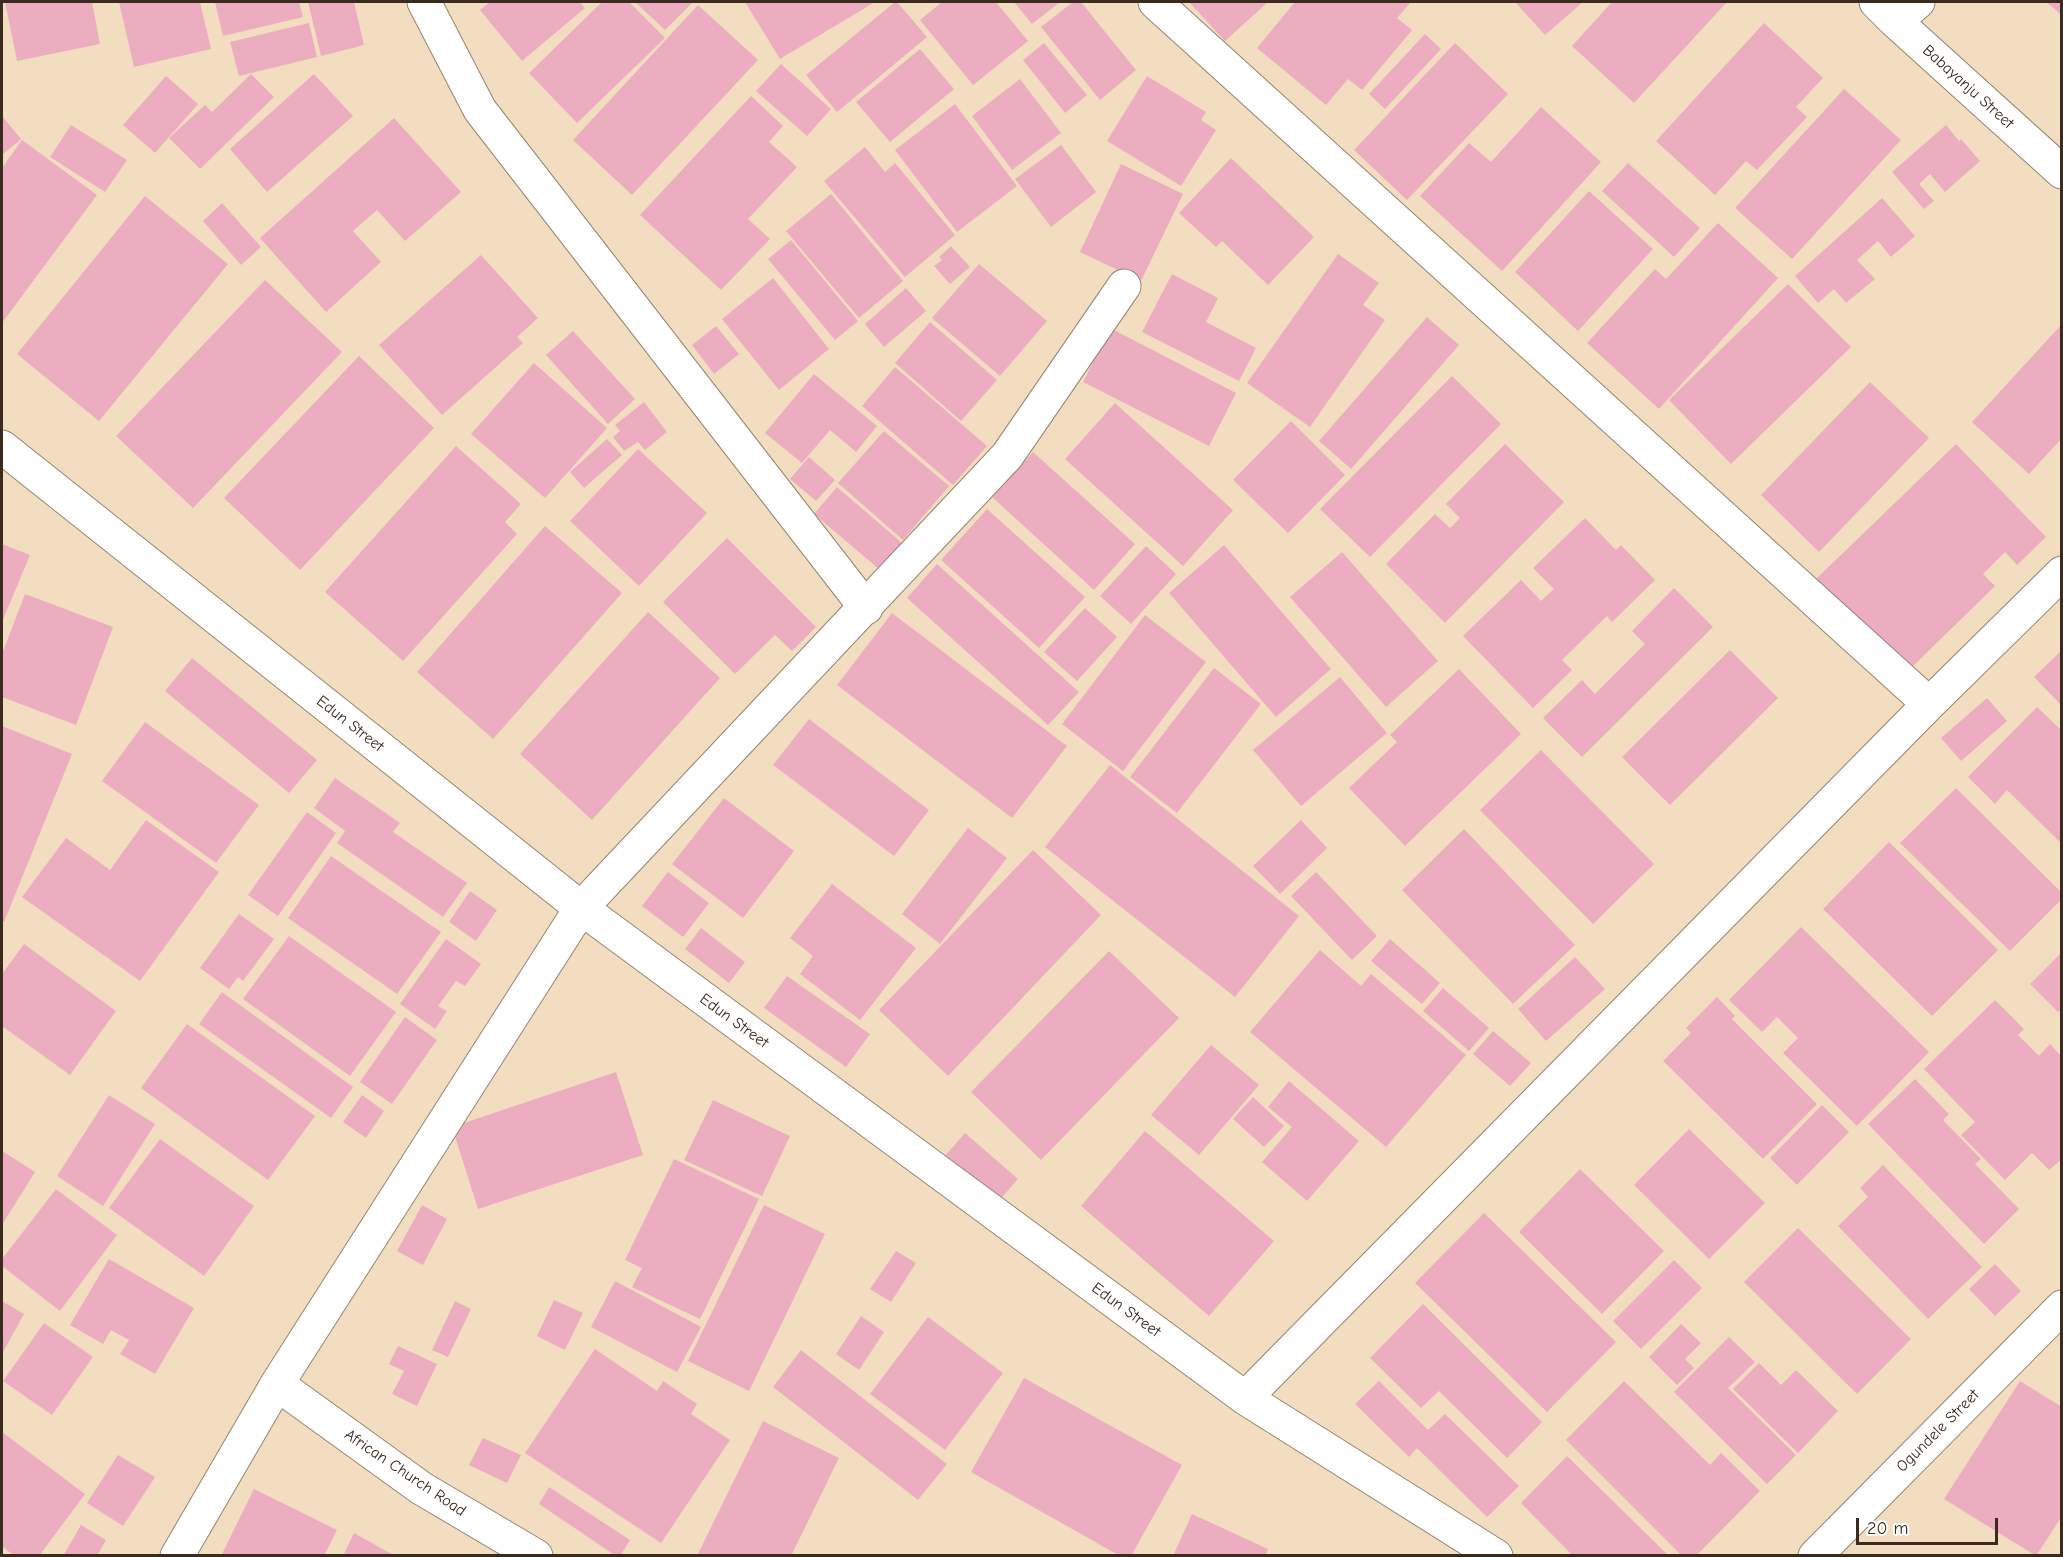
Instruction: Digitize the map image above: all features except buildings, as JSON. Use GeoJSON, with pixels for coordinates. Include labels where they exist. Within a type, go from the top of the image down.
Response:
{"type":"FeatureCollection","features":[{"type":"Feature","properties":{"kind":"street"},"geometry":{"type":"LineString","coordinates":[[424,2],[480,110],[866,608]]}},
{"type":"Feature","properties":{"kind":"street"},"geometry":{"type":"LineString","coordinates":[[1155,2],[1929,704]]}},
{"type":"Feature","properties":{"kind":"street","name":"Babayanju Street"},"geometry":{"type":"LineString","coordinates":[[1896,8],[2061,172]]}},
{"type":"Feature","properties":{"kind":"street"},"geometry":{"type":"LineString","coordinates":[[177,1556],[277,1384],[581,908],[1007,456],[1124,286]]}},
{"type":"Feature","properties":{"kind":"street","name":"Edun Street"},"geometry":{"type":"LineString","coordinates":[[2,447],[581,908],[1245,1398],[1496,1556]]}},
{"type":"Feature","properties":{"kind":"street"},"geometry":{"type":"LineString","coordinates":[[1245,1398],[2061,573]]}},
{"type":"Feature","properties":{"kind":"street","name":"Ogundele Street"},"geometry":{"type":"LineString","coordinates":[[1815,1556],[2061,1307]]}},
{"type":"Feature","properties":{"kind":"street","name":"African Church Road"},"geometry":{"type":"LineString","coordinates":[[277,1384],[422,1488],[536,1556]]}}]}
